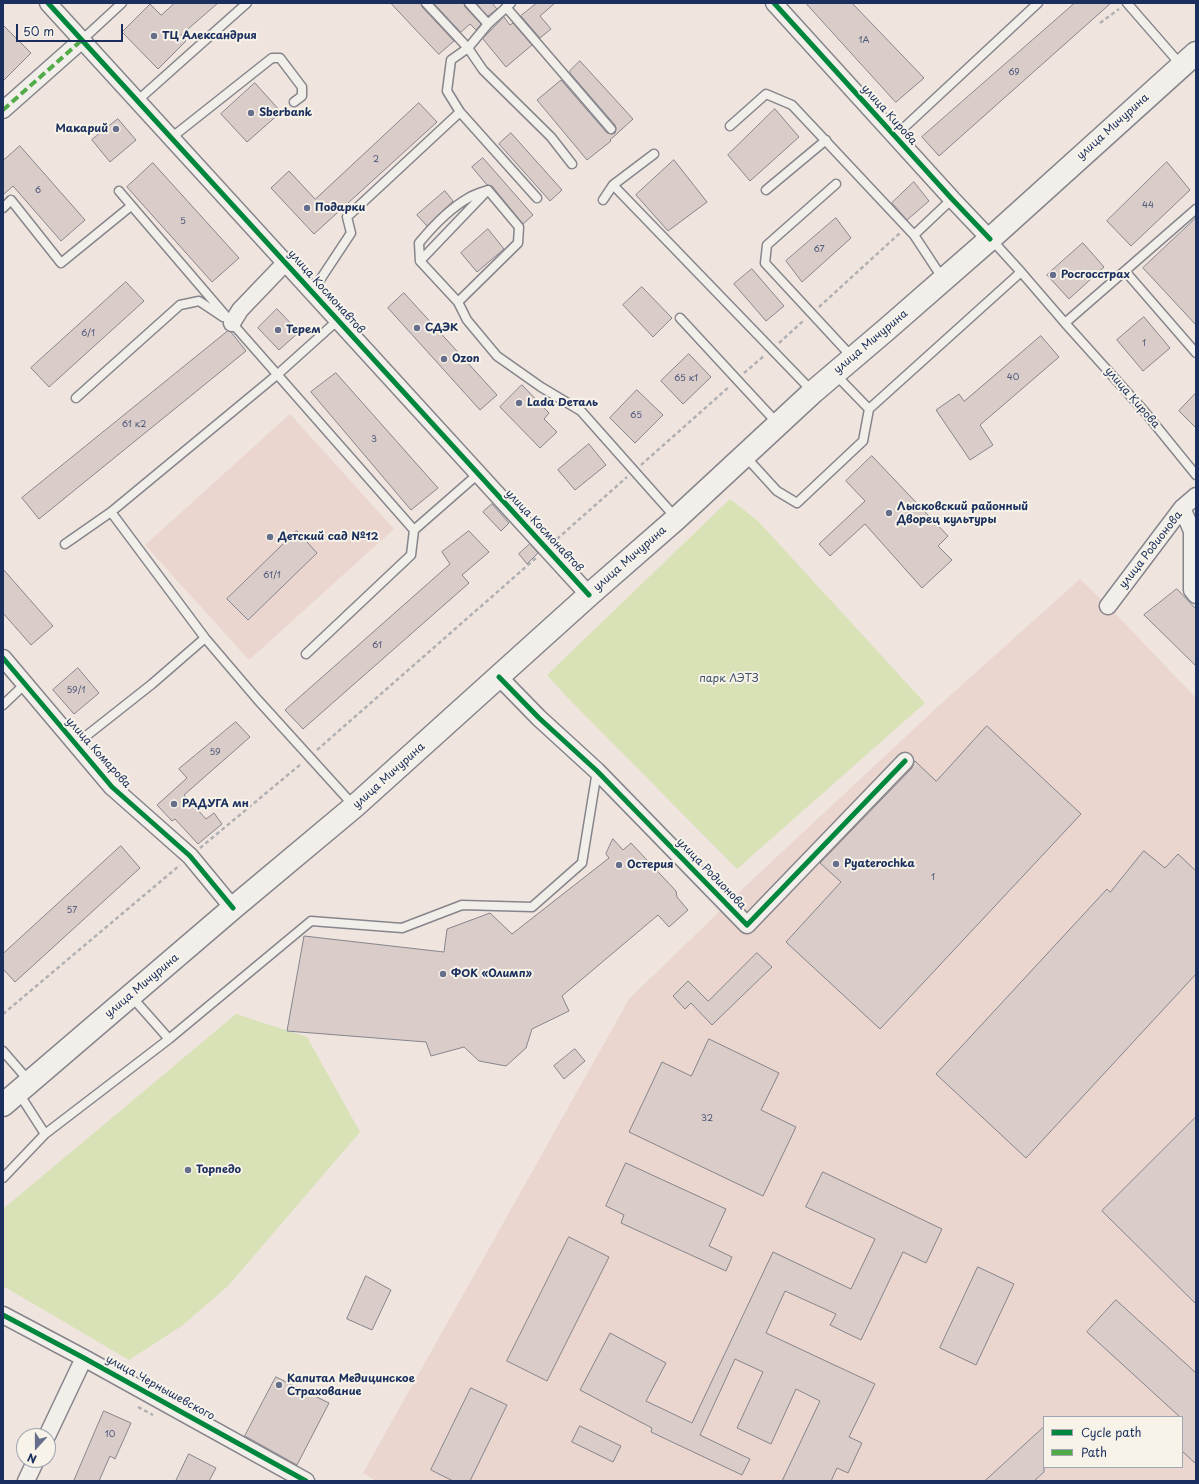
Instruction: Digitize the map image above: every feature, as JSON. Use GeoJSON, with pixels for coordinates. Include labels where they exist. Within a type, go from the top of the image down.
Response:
{"type":"FeatureCollection","features":[{"type":"Feature","properties":{"kind":"main road","name":"улица Мичурина"},"geometry":{"type":"LineString","coordinates":[[17,1093],[233,908],[355,806],[676,518],[834,373],[887,330],[990,239],[1189,59]]}},
{"type":"Feature","properties":{"kind":"street","name":"улица Космонавтов"},"geometry":{"type":"LineString","coordinates":[[48,3],[589,595]]}},
{"type":"Feature","properties":{"kind":"street","name":"улица Кирова"},"geometry":{"type":"LineString","coordinates":[[774,3],[990,239]]}},
{"type":"Feature","properties":{"kind":"street"},"geometry":{"type":"LineString","coordinates":[[5,105],[82,40]]}},
{"type":"Feature","properties":{"kind":"street"},"geometry":{"type":"LineString","coordinates":[[232,323],[240,310],[285,263]]}},
{"type":"Feature","properties":{"kind":"street","name":"улица Родионова"},"geometry":{"type":"LineString","coordinates":[[1108,606],[1182,508],[1196,496]]}},
{"type":"Feature","properties":{"kind":"street"},"geometry":{"type":"LineString","coordinates":[[1182,508],[1192,530],[1192,590],[1196,595]]}},
{"type":"Feature","properties":{"kind":"street","name":"улица Комарова"},"geometry":{"type":"LineString","coordinates":[[3,658],[112,787],[190,856],[233,908]]}},
{"type":"Feature","properties":{"kind":"street","name":"улица Родионова"},"geometry":{"type":"LineString","coordinates":[[498,677],[539,718],[597,770],[747,925],[905,761]]}},
{"type":"Feature","properties":{"kind":"street","name":"улица Чернышевского"},"geometry":{"type":"LineString","coordinates":[[3,1315],[84,1358],[306,1481]]}},
{"type":"Feature","properties":{"kind":"street"},"geometry":{"type":"LineString","coordinates":[[51,1428],[84,1358]]}},
{"type":"Feature","properties":{"kind":"street"},"geometry":{"type":"LineString","coordinates":[[26,1481],[32,1468]]}},
{"type":"Feature","properties":{"kind":"lane"},"geometry":{"type":"LineString","coordinates":[[82,40],[122,3]]}},
{"type":"Feature","properties":{"kind":"lane"},"geometry":{"type":"LineString","coordinates":[[137,101],[247,3]]}},
{"type":"Feature","properties":{"kind":"lane"},"geometry":{"type":"LineString","coordinates":[[426,3],[468,48],[483,70],[551,136],[572,164]]}},
{"type":"Feature","properties":{"kind":"lane"},"geometry":{"type":"LineString","coordinates":[[469,3],[488,24]]}},
{"type":"Feature","properties":{"kind":"lane"},"geometry":{"type":"LineString","coordinates":[[895,136],[1038,3]]}},
{"type":"Feature","properties":{"kind":"lane"},"geometry":{"type":"LineString","coordinates":[[1127,3],[1189,59]]}},
{"type":"Feature","properties":{"kind":"lane"},"geometry":{"type":"LineString","coordinates":[[537,198],[460,112],[447,91],[451,60],[468,48],[488,24],[509,5],[611,129]]}},
{"type":"Feature","properties":{"kind":"lane"},"geometry":{"type":"LineString","coordinates":[[171,138],[272,58],[280,58],[302,87],[302,96],[294,102]]}},
{"type":"Feature","properties":{"kind":"lane"},"geometry":{"type":"LineString","coordinates":[[730,126],[766,94],[792,105],[914,235],[943,280]]}},
{"type":"Feature","properties":{"kind":"lane"},"geometry":{"type":"LineString","coordinates":[[312,292],[351,233],[347,217],[460,112]]}},
{"type":"Feature","properties":{"kind":"lane"},"geometry":{"type":"LineString","coordinates":[[766,190],[826,140]]}},
{"type":"Feature","properties":{"kind":"lane"},"geometry":{"type":"LineString","coordinates":[[603,200],[613,185],[654,154]]}},
{"type":"Feature","properties":{"kind":"lane"},"geometry":{"type":"LineString","coordinates":[[836,184],[768,245],[766,263],[852,358]]}},
{"type":"Feature","properties":{"kind":"lane"},"geometry":{"type":"LineString","coordinates":[[613,185],[813,392]]}},
{"type":"Feature","properties":{"kind":"lane"},"geometry":{"type":"LineString","coordinates":[[488,190],[471,196],[450,211],[428,231],[419,243],[420,261],[458,302],[467,320],[497,356],[541,387],[581,411],[635,470],[676,518]]}},
{"type":"Feature","properties":{"kind":"lane"},"geometry":{"type":"LineString","coordinates":[[420,261],[488,190]]}},
{"type":"Feature","properties":{"kind":"lane"},"geometry":{"type":"LineString","coordinates":[[458,302],[518,243],[519,228],[488,190]]}},
{"type":"Feature","properties":{"kind":"lane"},"geometry":{"type":"LineString","coordinates":[[119,191],[232,323],[414,530]]}},
{"type":"Feature","properties":{"kind":"lane"},"geometry":{"type":"LineString","coordinates":[[914,235],[952,199]]}},
{"type":"Feature","properties":{"kind":"lane"},"geometry":{"type":"LineString","coordinates":[[3,208],[11,200],[61,263],[131,206]]}},
{"type":"Feature","properties":{"kind":"lane"},"geometry":{"type":"LineString","coordinates":[[1065,323],[1196,209]]}},
{"type":"Feature","properties":{"kind":"lane","name":"улица Кирова"},"geometry":{"type":"LineString","coordinates":[[990,239],[1021,272],[1144,412],[1196,475]]}},
{"type":"Feature","properties":{"kind":"lane"},"geometry":{"type":"LineString","coordinates":[[1125,271],[1196,353]]}},
{"type":"Feature","properties":{"kind":"lane"},"geometry":{"type":"LineString","coordinates":[[744,456],[777,491],[797,504],[863,441],[869,409],[1021,272]]}},
{"type":"Feature","properties":{"kind":"lane"},"geometry":{"type":"LineString","coordinates":[[76,398],[180,305],[199,301],[232,323]]}},
{"type":"Feature","properties":{"kind":"lane"},"geometry":{"type":"LineString","coordinates":[[680,318],[778,424]]}},
{"type":"Feature","properties":{"kind":"lane"},"geometry":{"type":"LineString","coordinates":[[65,544],[111,512],[278,374],[338,320]]}},
{"type":"Feature","properties":{"kind":"lane"},"geometry":{"type":"LineString","coordinates":[[834,373],[869,409]]}},
{"type":"Feature","properties":{"kind":"lane"},"geometry":{"type":"LineString","coordinates":[[306,654],[411,555],[414,530],[478,474]]}},
{"type":"Feature","properties":{"kind":"lane"},"geometry":{"type":"LineString","coordinates":[[111,512],[205,638],[256,699],[355,806]]}},
{"type":"Feature","properties":{"kind":"lane"},"geometry":{"type":"LineString","coordinates":[[76,744],[152,684],[205,638]]}},
{"type":"Feature","properties":{"kind":"lane"},"geometry":{"type":"LineString","coordinates":[[3,705],[25,684]]}},
{"type":"Feature","properties":{"kind":"lane"},"geometry":{"type":"LineString","coordinates":[[3,1178],[45,1134],[169,1038],[311,921],[402,928],[462,905],[532,907],[582,863],[597,770]]}},
{"type":"Feature","properties":{"kind":"lane"},"geometry":{"type":"LineString","coordinates":[[130,996],[169,1038]]}},
{"type":"Feature","properties":{"kind":"lane"},"geometry":{"type":"LineString","coordinates":[[3,1051],[17,1093],[45,1134]]}},
{"type":"Feature","properties":{"kind":"path"},"geometry":{"type":"LineString","coordinates":[[1100,22],[1127,3]]}},
{"type":"Feature","properties":{"kind":"path"},"geometry":{"type":"LineString","coordinates":[[3,1014],[310,756],[771,350],[906,228]]}},
{"type":"Feature","properties":{"kind":"shaded area","name":"Детский сад №12"},"geometry":{"type":"Polygon","coordinates":[[[290,414],[394,529],[249,660],[145,545],[290,414]]]}},
{"type":"Feature","properties":{"kind":"shaded area"},"geometry":{"type":"Polygon","coordinates":[[[1080,579],[1108,606],[1196,698],[1196,1481],[376,1481],[363,1473],[629,999],[753,879],[945,700],[1080,579]]]}},
{"type":"Feature","properties":{"kind":"green space","name":"парк ЛЭТЗ"},"geometry":{"type":"Polygon","coordinates":[[[730,499],[758,521],[925,703],[737,869],[547,675],[730,499]]]}},
{"type":"Feature","properties":{"kind":"green space","name":"Торпедо"},"geometry":{"type":"Polygon","coordinates":[[[236,1014],[307,1037],[360,1132],[228,1286],[183,1325],[129,1360],[3,1286],[3,1209],[236,1014]]]}},
{"type":"Feature","properties":{"kind":"building","name":"ТЦ Александрия"},"geometry":{"type":"Polygon","coordinates":[[[175,3],[218,3],[181,35],[186,41],[158,69],[122,32],[150,4],[161,15],[175,3]]]}},
{"type":"Feature","properties":{"kind":"building"},"geometry":{"type":"Polygon","coordinates":[[[391,3],[421,3],[422,7],[454,41],[439,54],[391,3]]]}},
{"type":"Feature","properties":{"kind":"building"},"geometry":{"type":"Polygon","coordinates":[[[434,3],[464,3],[465,7],[481,24],[476,30],[470,24],[461,32],[434,3]]]}},
{"type":"Feature","properties":{"kind":"building"},"geometry":{"type":"Polygon","coordinates":[[[476,3],[492,3],[497,9],[488,16],[476,3]]]}},
{"type":"Feature","properties":{"kind":"building"},"geometry":{"type":"Polygon","coordinates":[[[537,3],[555,3],[540,16],[551,29],[540,38],[521,16],[537,3]]]}},
{"type":"Feature","properties":{"kind":"building"},"geometry":{"type":"Polygon","coordinates":[[[806,3],[852,3],[924,78],[896,102],[806,3]]]}},
{"type":"Feature","properties":{"kind":"building"},"geometry":{"type":"Polygon","coordinates":[[[1075,3],[1111,3],[939,156],[922,137],[1075,3]]]}},
{"type":"Feature","properties":{"kind":"building"},"geometry":{"type":"Polygon","coordinates":[[[504,17],[510,25],[513,23],[532,45],[506,67],[483,39],[504,17]]]}},
{"type":"Feature","properties":{"kind":"building"},"geometry":{"type":"Polygon","coordinates":[[[3,25],[31,53],[3,81],[3,25]]]}},
{"type":"Feature","properties":{"kind":"building"},"geometry":{"type":"Polygon","coordinates":[[[580,61],[633,119],[610,140],[611,141],[587,160],[537,100],[561,80],[607,133],[615,133],[615,125],[570,73],[570,71],[580,61]]]}},
{"type":"Feature","properties":{"kind":"building","name":"Sberbank"},"geometry":{"type":"Polygon","coordinates":[[[255,83],[281,112],[247,142],[221,114],[255,83]]]}},
{"type":"Feature","properties":{"kind":"building"},"geometry":{"type":"Polygon","coordinates":[[[419,103],[437,122],[314,234],[271,188],[289,171],[315,199],[419,103]]]}},
{"type":"Feature","properties":{"kind":"building"},"geometry":{"type":"Polygon","coordinates":[[[775,109],[799,137],[750,181],[728,155],[775,109]]]}},
{"type":"Feature","properties":{"kind":"building","name":"Макарий"},"geometry":{"type":"Polygon","coordinates":[[[118,119],[136,140],[110,162],[92,140],[118,119]]]}},
{"type":"Feature","properties":{"kind":"building"},"geometry":{"type":"Polygon","coordinates":[[[511,133],[562,190],[550,201],[499,144],[511,133]]]}},
{"type":"Feature","properties":{"kind":"building"},"geometry":{"type":"Polygon","coordinates":[[[20,146],[85,220],[61,241],[13,186],[3,195],[3,161],[20,146]]]}},
{"type":"Feature","properties":{"kind":"building"},"geometry":{"type":"Polygon","coordinates":[[[483,158],[533,215],[523,224],[492,186],[487,185],[472,167],[483,158]]]}},
{"type":"Feature","properties":{"kind":"building"},"geometry":{"type":"Polygon","coordinates":[[[674,160],[707,202],[668,231],[636,195],[674,160]]]}},
{"type":"Feature","properties":{"kind":"building"},"geometry":{"type":"Polygon","coordinates":[[[1167,162],[1190,190],[1131,246],[1107,221],[1167,162]]]}},
{"type":"Feature","properties":{"kind":"building"},"geometry":{"type":"Polygon","coordinates":[[[153,163],[239,258],[212,282],[127,187],[153,163]]]}},
{"type":"Feature","properties":{"kind":"building"},"geometry":{"type":"Polygon","coordinates":[[[914,182],[929,201],[907,220],[892,203],[914,182]]]}},
{"type":"Feature","properties":{"kind":"building"},"geometry":{"type":"Polygon","coordinates":[[[445,191],[453,201],[427,226],[417,215],[445,191]]]}},
{"type":"Feature","properties":{"kind":"building"},"geometry":{"type":"Polygon","coordinates":[[[836,218],[851,238],[802,282],[786,261],[836,218]]]}},
{"type":"Feature","properties":{"kind":"building"},"geometry":{"type":"Polygon","coordinates":[[[1196,218],[1196,325],[1143,268],[1196,218]]]}},
{"type":"Feature","properties":{"kind":"building"},"geometry":{"type":"Polygon","coordinates":[[[488,229],[504,249],[477,272],[461,253],[488,229]]]}},
{"type":"Feature","properties":{"kind":"building"},"geometry":{"type":"Polygon","coordinates":[[[1083,243],[1104,267],[1069,299],[1047,275],[1083,243]]]}},
{"type":"Feature","properties":{"kind":"building"},"geometry":{"type":"Polygon","coordinates":[[[752,269],[784,306],[766,321],[734,284],[752,269]]]}},
{"type":"Feature","properties":{"kind":"building"},"geometry":{"type":"Polygon","coordinates":[[[126,282],[144,301],[49,387],[31,368],[126,282]]]}},
{"type":"Feature","properties":{"kind":"building"},"geometry":{"type":"Polygon","coordinates":[[[642,287],[672,318],[653,337],[623,305],[642,287]]]}},
{"type":"Feature","properties":{"kind":"building"},"geometry":{"type":"Polygon","coordinates":[[[404,293],[497,395],[480,410],[388,308],[404,293]]]}},
{"type":"Feature","properties":{"kind":"building","name":"Терем"},"geometry":{"type":"Polygon","coordinates":[[[277,309],[299,332],[279,350],[258,328],[277,309]]]}},
{"type":"Feature","properties":{"kind":"building"},"geometry":{"type":"Polygon","coordinates":[[[1144,317],[1170,348],[1143,371],[1117,340],[1144,317]]]}},
{"type":"Feature","properties":{"kind":"building"},"geometry":{"type":"Polygon","coordinates":[[[228,331],[231,332],[246,351],[39,519],[22,498],[228,331]]]}},
{"type":"Feature","properties":{"kind":"building"},"geometry":{"type":"Polygon","coordinates":[[[1041,336],[1059,357],[980,425],[993,445],[970,460],[936,410],[959,394],[964,401],[1041,336]]]}},
{"type":"Feature","properties":{"kind":"building"},"geometry":{"type":"Polygon","coordinates":[[[689,354],[711,377],[683,404],[661,381],[689,354]]]}},
{"type":"Feature","properties":{"kind":"building"},"geometry":{"type":"Polygon","coordinates":[[[336,373],[438,488],[411,510],[311,392],[336,373]]]}},
{"type":"Feature","properties":{"kind":"building"},"geometry":{"type":"Polygon","coordinates":[[[522,385],[549,413],[544,419],[557,432],[540,448],[500,407],[522,385]]]}},
{"type":"Feature","properties":{"kind":"building"},"geometry":{"type":"Polygon","coordinates":[[[637,390],[663,415],[635,443],[610,418],[637,390]]]}},
{"type":"Feature","properties":{"kind":"building"},"geometry":{"type":"Polygon","coordinates":[[[1196,393],[1196,428],[1179,411],[1196,393]]]}},
{"type":"Feature","properties":{"kind":"building"},"geometry":{"type":"Polygon","coordinates":[[[589,444],[606,465],[575,490],[558,470],[589,444]]]}},
{"type":"Feature","properties":{"kind":"building","name":"Лысковский районный Дворец культуры"},"geometry":{"type":"Polygon","coordinates":[[[872,456],[948,536],[938,546],[952,560],[922,588],[865,524],[830,556],[819,544],[865,501],[846,481],[872,456]]]}},
{"type":"Feature","properties":{"kind":"building"},"geometry":{"type":"Polygon","coordinates":[[[492,504],[509,523],[501,531],[483,512],[492,504]]]}},
{"type":"Feature","properties":{"kind":"building"},"geometry":{"type":"Polygon","coordinates":[[[297,531],[317,553],[248,620],[227,599],[297,531]]]}},
{"type":"Feature","properties":{"kind":"building"},"geometry":{"type":"Polygon","coordinates":[[[469,531],[489,552],[462,575],[469,583],[303,729],[285,710],[450,564],[442,552],[469,531]]]}},
{"type":"Feature","properties":{"kind":"building"},"geometry":{"type":"Polygon","coordinates":[[[530,544],[538,553],[527,564],[519,554],[530,544]]]}},
{"type":"Feature","properties":{"kind":"building"},"geometry":{"type":"Polygon","coordinates":[[[3,569],[53,626],[31,645],[3,613],[3,569]]]}},
{"type":"Feature","properties":{"kind":"building"},"geometry":{"type":"Polygon","coordinates":[[[1177,589],[1196,609],[1196,666],[1144,615],[1177,589]]]}},
{"type":"Feature","properties":{"kind":"building"},"geometry":{"type":"Polygon","coordinates":[[[78,668],[99,693],[74,714],[53,690],[78,668]]]}},
{"type":"Feature","properties":{"kind":"building"},"geometry":{"type":"Polygon","coordinates":[[[236,722],[250,737],[184,795],[206,819],[214,813],[222,824],[198,844],[175,819],[172,821],[157,805],[187,778],[179,769],[236,722]]]}},
{"type":"Feature","properties":{"kind":"building"},"geometry":{"type":"Polygon","coordinates":[[[987,726],[1081,814],[880,1029],[786,942],[841,882],[820,863],[912,768],[915,761],[936,781],[987,726]]]}},
{"type":"Feature","properties":{"kind":"building","name":"ФОК «Олимп»"},"geometry":{"type":"Polygon","coordinates":[[[613,839],[623,850],[631,843],[676,891],[677,897],[688,910],[669,927],[658,915],[562,996],[569,1011],[532,1029],[526,1048],[506,1066],[479,1061],[464,1047],[431,1056],[426,1042],[287,1031],[304,936],[444,952],[447,929],[490,913],[512,934],[609,858],[606,854],[613,839]]]}},
{"type":"Feature","properties":{"kind":"building"},"geometry":{"type":"Polygon","coordinates":[[[121,846],[140,868],[15,982],[3,969],[3,954],[121,846]]]}},
{"type":"Feature","properties":{"kind":"building"},"geometry":{"type":"Polygon","coordinates":[[[1144,851],[1165,868],[1178,854],[1196,871],[1196,974],[1026,1158],[936,1074],[1107,889],[1110,892],[1144,851]]]}},
{"type":"Feature","properties":{"kind":"building"},"geometry":{"type":"Polygon","coordinates":[[[757,953],[772,967],[712,1025],[691,1003],[685,1009],[673,996],[688,981],[708,1001],[757,953]]]}},
{"type":"Feature","properties":{"kind":"building"},"geometry":{"type":"Polygon","coordinates":[[[709,1039],[779,1073],[761,1110],[796,1127],[763,1196],[629,1132],[662,1062],[691,1076],[709,1039]]]}},
{"type":"Feature","properties":{"kind":"building"},"geometry":{"type":"Polygon","coordinates":[[[575,1049],[585,1061],[564,1079],[554,1066],[575,1049]]]}},
{"type":"Feature","properties":{"kind":"building"},"geometry":{"type":"Polygon","coordinates":[[[1196,1117],[1196,1304],[1102,1211],[1196,1117]]]}},
{"type":"Feature","properties":{"kind":"building"},"geometry":{"type":"Polygon","coordinates":[[[626,1163],[726,1209],[709,1246],[732,1257],[726,1271],[621,1223],[624,1215],[606,1206],[626,1163]]]}},
{"type":"Feature","properties":{"kind":"building"},"geometry":{"type":"Polygon","coordinates":[[[823,1172],[942,1229],[926,1263],[903,1252],[861,1340],[830,1325],[836,1314],[785,1291],[766,1333],[875,1384],[849,1437],[862,1443],[848,1473],[837,1468],[831,1481],[782,1481],[820,1401],[796,1389],[771,1444],[737,1428],[763,1372],[735,1359],[700,1435],[750,1459],[742,1475],[651,1432],[652,1428],[580,1390],[610,1333],[666,1363],[646,1401],[692,1423],[773,1252],[851,1289],[875,1239],[806,1207],[823,1172]]]}},
{"type":"Feature","properties":{"kind":"building"},"geometry":{"type":"Polygon","coordinates":[[[569,1237],[609,1257],[547,1381],[507,1361],[569,1237]]]}},
{"type":"Feature","properties":{"kind":"building"},"geometry":{"type":"Polygon","coordinates":[[[978,1267],[1014,1284],[976,1365],[940,1348],[978,1267]]]}},
{"type":"Feature","properties":{"kind":"building"},"geometry":{"type":"Polygon","coordinates":[[[366,1276],[391,1290],[372,1330],[347,1319],[366,1276]]]}},
{"type":"Feature","properties":{"kind":"building"},"geometry":{"type":"Polygon","coordinates":[[[1116,1300],[1196,1373],[1196,1464],[1183,1452],[1183,1416],[1179,1416],[1087,1332],[1116,1300]]]}},
{"type":"Feature","properties":{"kind":"building"},"geometry":{"type":"Polygon","coordinates":[[[276,1377],[329,1403],[297,1465],[245,1436],[276,1377]]]}},
{"type":"Feature","properties":{"kind":"building"},"geometry":{"type":"Polygon","coordinates":[[[471,1388],[507,1405],[470,1481],[453,1481],[431,1470],[471,1388]]]}},
{"type":"Feature","properties":{"kind":"building"},"geometry":{"type":"Polygon","coordinates":[[[104,1411],[131,1423],[115,1459],[110,1456],[99,1481],[74,1481],[104,1411]]]}},
{"type":"Feature","properties":{"kind":"building"},"geometry":{"type":"Polygon","coordinates":[[[580,1426],[621,1446],[613,1462],[572,1442],[580,1426]]]}},
{"type":"Feature","properties":{"kind":"building"},"geometry":{"type":"Polygon","coordinates":[[[1043,1428],[1044,1472],[1034,1481],[985,1481],[1043,1428]]]}},
{"type":"Feature","properties":{"kind":"building"},"geometry":{"type":"Polygon","coordinates":[[[189,1454],[216,1468],[209,1481],[176,1481],[189,1454]]]}},
{"type":"Feature","properties":{"kind":"marked path"},"geometry":{"type":"LineString","coordinates":[[3,110],[82,40]]}},
{"type":"Feature","properties":{"kind":"cycle path"},"geometry":{"type":"LineString","coordinates":[[48,3],[589,595]]}},
{"type":"Feature","properties":{"kind":"cycle path"},"geometry":{"type":"LineString","coordinates":[[774,3],[990,239]]}},
{"type":"Feature","properties":{"kind":"cycle path"},"geometry":{"type":"LineString","coordinates":[[3,658],[112,787],[190,856],[233,908]]}},
{"type":"Feature","properties":{"kind":"cycle path"},"geometry":{"type":"LineString","coordinates":[[499,677],[539,718],[597,771],[747,925],[905,761]]}},
{"type":"Feature","properties":{"kind":"cycle path"},"geometry":{"type":"LineString","coordinates":[[3,1315],[84,1358],[306,1481]]}},
{"type":"Feature","properties":{"kind":"place","name":"ТЦ Александрия"},"geometry":{"type":"Point","coordinates":[154,36]}},
{"type":"Feature","properties":{"kind":"place","name":"Sberbank"},"geometry":{"type":"Point","coordinates":[251,113]}},
{"type":"Feature","properties":{"kind":"place","name":"Макарий"},"geometry":{"type":"Point","coordinates":[116,129]}},
{"type":"Feature","properties":{"kind":"place","name":"Подарки"},"geometry":{"type":"Point","coordinates":[307,208]}},
{"type":"Feature","properties":{"kind":"place","name":"Росгосстрах"},"geometry":{"type":"Point","coordinates":[1053,275]}},
{"type":"Feature","properties":{"kind":"place","name":"СДЭК"},"geometry":{"type":"Point","coordinates":[417,328]}},
{"type":"Feature","properties":{"kind":"place","name":"Терем"},"geometry":{"type":"Point","coordinates":[278,330]}},
{"type":"Feature","properties":{"kind":"place","name":"Ozon"},"geometry":{"type":"Point","coordinates":[444,359]}},
{"type":"Feature","properties":{"kind":"place","name":"Lada Dеталь"},"geometry":{"type":"Point","coordinates":[519,403]}},
{"type":"Feature","properties":{"kind":"place","name":"Лысковский районный Дворец культуры"},"geometry":{"type":"Point","coordinates":[889,513]}},
{"type":"Feature","properties":{"kind":"place","name":"Детский сад №12"},"geometry":{"type":"Point","coordinates":[270,537]}},
{"type":"Feature","properties":{"kind":"place","name":"РАДУГА мн"},"geometry":{"type":"Point","coordinates":[174,804]}},
{"type":"Feature","properties":{"kind":"place","name":"Pyaterochka"},"geometry":{"type":"Point","coordinates":[836,864]}},
{"type":"Feature","properties":{"kind":"place","name":"Остерия"},"geometry":{"type":"Point","coordinates":[619,865]}},
{"type":"Feature","properties":{"kind":"place","name":"ФОК «Олимп»"},"geometry":{"type":"Point","coordinates":[443,974]}},
{"type":"Feature","properties":{"kind":"place","name":"Торпедо"},"geometry":{"type":"Point","coordinates":[188,1170]}},
{"type":"Feature","properties":{"kind":"place","name":"Капитал Медицинское Страхование"},"geometry":{"type":"Point","coordinates":[279,1385]}}]}
